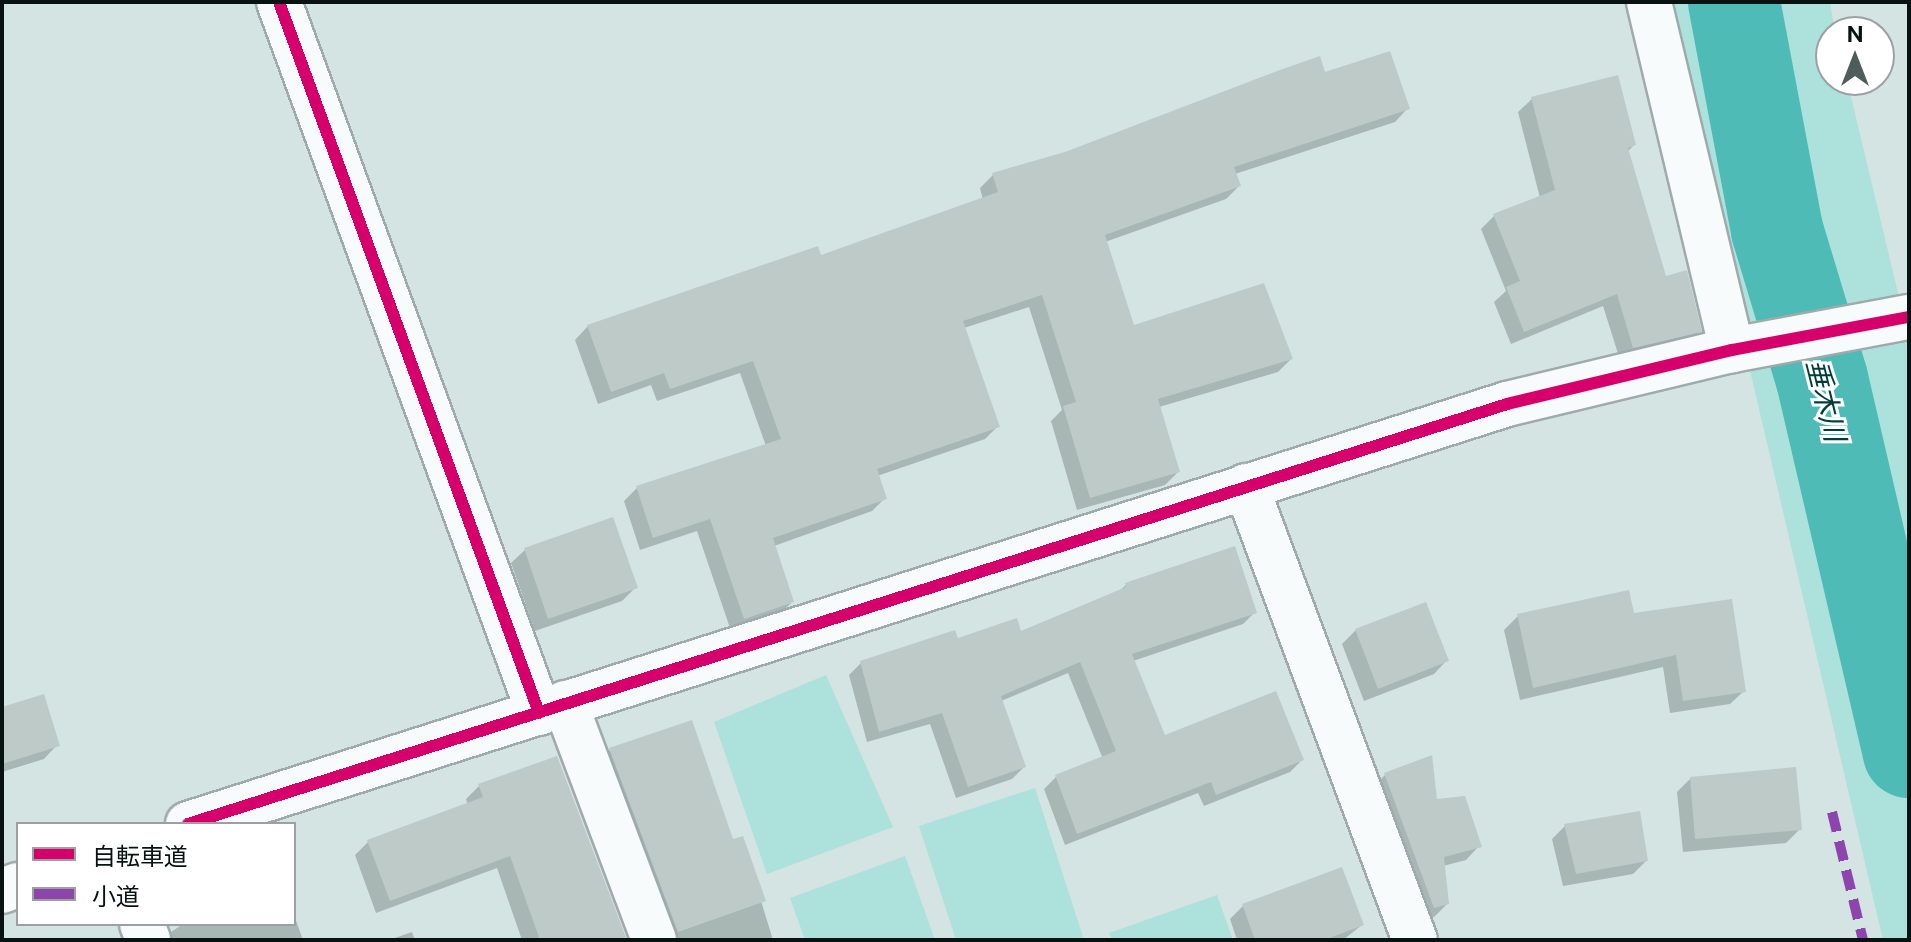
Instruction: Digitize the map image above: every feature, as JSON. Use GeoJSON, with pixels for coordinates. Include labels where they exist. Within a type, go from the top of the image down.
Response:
{"type":"FeatureCollection","features":[{"type":"Feature","properties":{"kind":"street"},"geometry":{"type":"LineString","coordinates":[[279,2],[552,708],[654,940]]}},
{"type":"Feature","properties":{"kind":"street"},"geometry":{"type":"LineString","coordinates":[[1649,2],[1752,346]]}},
{"type":"Feature","properties":{"kind":"street"},"geometry":{"type":"LineString","coordinates":[[194,822],[1507,404],[1752,346],[1899,318]]}},
{"type":"Feature","properties":{"kind":"street"},"geometry":{"type":"LineString","coordinates":[[1246,486],[1415,940]]}},
{"type":"Feature","properties":{"kind":"shaded area"},"geometry":{"type":"Polygon","coordinates":[[[1664,2],[1830,2],[1832,16],[1815,16],[1815,96],[1851,96],[1909,339],[1909,940],[1883,940],[1664,2]]]}},
{"type":"Feature","properties":{"kind":"shaded area"},"geometry":{"type":"Polygon","coordinates":[[[826,675],[893,827],[767,874],[714,722],[826,675]]]}},
{"type":"Feature","properties":{"kind":"shaded area"},"geometry":{"type":"Polygon","coordinates":[[[1035,788],[1084,940],[956,940],[919,826],[1035,788]]]}},
{"type":"Feature","properties":{"kind":"shaded area"},"geometry":{"type":"Polygon","coordinates":[[[905,856],[935,940],[805,940],[790,898],[905,856]]]}},
{"type":"Feature","properties":{"kind":"shaded area"},"geometry":{"type":"Polygon","coordinates":[[[1217,895],[1233,940],[1112,940],[1109,933],[1217,895]]]}},
{"type":"Feature","properties":{"kind":"building"},"geometry":{"type":"Polygon","coordinates":[[[1390,51],[1410,109],[1234,167],[1241,186],[1105,235],[1134,325],[1264,283],[1293,359],[1158,399],[1180,472],[1090,498],[1063,406],[1076,402],[1042,295],[963,321],[1000,427],[877,469],[887,499],[773,538],[794,602],[744,619],[710,519],[653,538],[636,486],[781,439],[753,361],[670,389],[664,373],[611,392],[587,325],[818,246],[821,255],[998,192],[992,173],[1065,152],[1320,56],[1325,72],[1390,51]]]}},
{"type":"Feature","properties":{"kind":"building"},"geometry":{"type":"Polygon","coordinates":[[[1618,75],[1636,145],[1628,148],[1666,276],[1687,270],[1702,332],[1633,348],[1617,294],[1524,332],[1506,287],[1520,281],[1493,214],[1555,190],[1531,97],[1618,75]]]}},
{"type":"Feature","properties":{"kind":"building"},"geometry":{"type":"Polygon","coordinates":[[[613,517],[638,588],[548,619],[524,548],[613,517]]]}},
{"type":"Feature","properties":{"kind":"building"},"geometry":{"type":"Polygon","coordinates":[[[1235,546],[1257,613],[1132,654],[1165,735],[1276,691],[1304,760],[1216,795],[1211,782],[1077,834],[1055,775],[1116,751],[1080,662],[1001,696],[1026,767],[968,787],[942,713],[879,732],[860,661],[955,630],[958,638],[1017,618],[1021,631],[1126,587],[1125,583],[1235,546]]]}},
{"type":"Feature","properties":{"kind":"building"},"geometry":{"type":"Polygon","coordinates":[[[1629,590],[1634,613],[1732,599],[1746,692],[1683,701],[1676,655],[1533,688],[1517,614],[1629,590]]]}},
{"type":"Feature","properties":{"kind":"building"},"geometry":{"type":"Polygon","coordinates":[[[1426,602],[1449,661],[1378,689],[1355,629],[1426,602]]]}},
{"type":"Feature","properties":{"kind":"building"},"geometry":{"type":"Polygon","coordinates":[[[44,694],[60,746],[2,764],[2,707],[44,694]]]}},
{"type":"Feature","properties":{"kind":"building"},"geometry":{"type":"Polygon","coordinates":[[[692,720],[733,839],[743,836],[766,901],[678,932],[609,748],[692,720]]]}},
{"type":"Feature","properties":{"kind":"building"},"geometry":{"type":"Polygon","coordinates":[[[1432,755],[1437,799],[1465,796],[1482,847],[1444,857],[1449,904],[1434,908],[1384,773],[1432,755]]]}},
{"type":"Feature","properties":{"kind":"building"},"geometry":{"type":"Polygon","coordinates":[[[557,756],[627,940],[540,940],[510,856],[390,901],[367,840],[483,797],[478,784],[557,756]]]}},
{"type":"Feature","properties":{"kind":"building"},"geometry":{"type":"Polygon","coordinates":[[[1796,767],[1802,830],[1695,839],[1690,777],[1796,767]]]}},
{"type":"Feature","properties":{"kind":"building"},"geometry":{"type":"Polygon","coordinates":[[[1640,811],[1648,861],[1576,874],[1564,824],[1640,811]]]}},
{"type":"Feature","properties":{"kind":"building"},"geometry":{"type":"Polygon","coordinates":[[[1342,867],[1364,925],[1324,940],[1255,940],[1242,904],[1342,867]]]}},
{"type":"Feature","properties":{"kind":"waterway","name":"垂木川"},"geometry":{"type":"LineString","coordinates":[[1734,2],[1777,230],[1822,379],[1909,752]]}},
{"type":"Feature","properties":{"kind":"marked path"},"geometry":{"type":"LineString","coordinates":[[1832,812],[1863,940]]}},
{"type":"Feature","properties":{"kind":"cycle path"},"geometry":{"type":"LineString","coordinates":[[279,2],[539,713]]}},
{"type":"Feature","properties":{"kind":"cycle path"},"geometry":{"type":"LineString","coordinates":[[194,822],[1507,404],[1732,350],[1909,317]]}}]}
